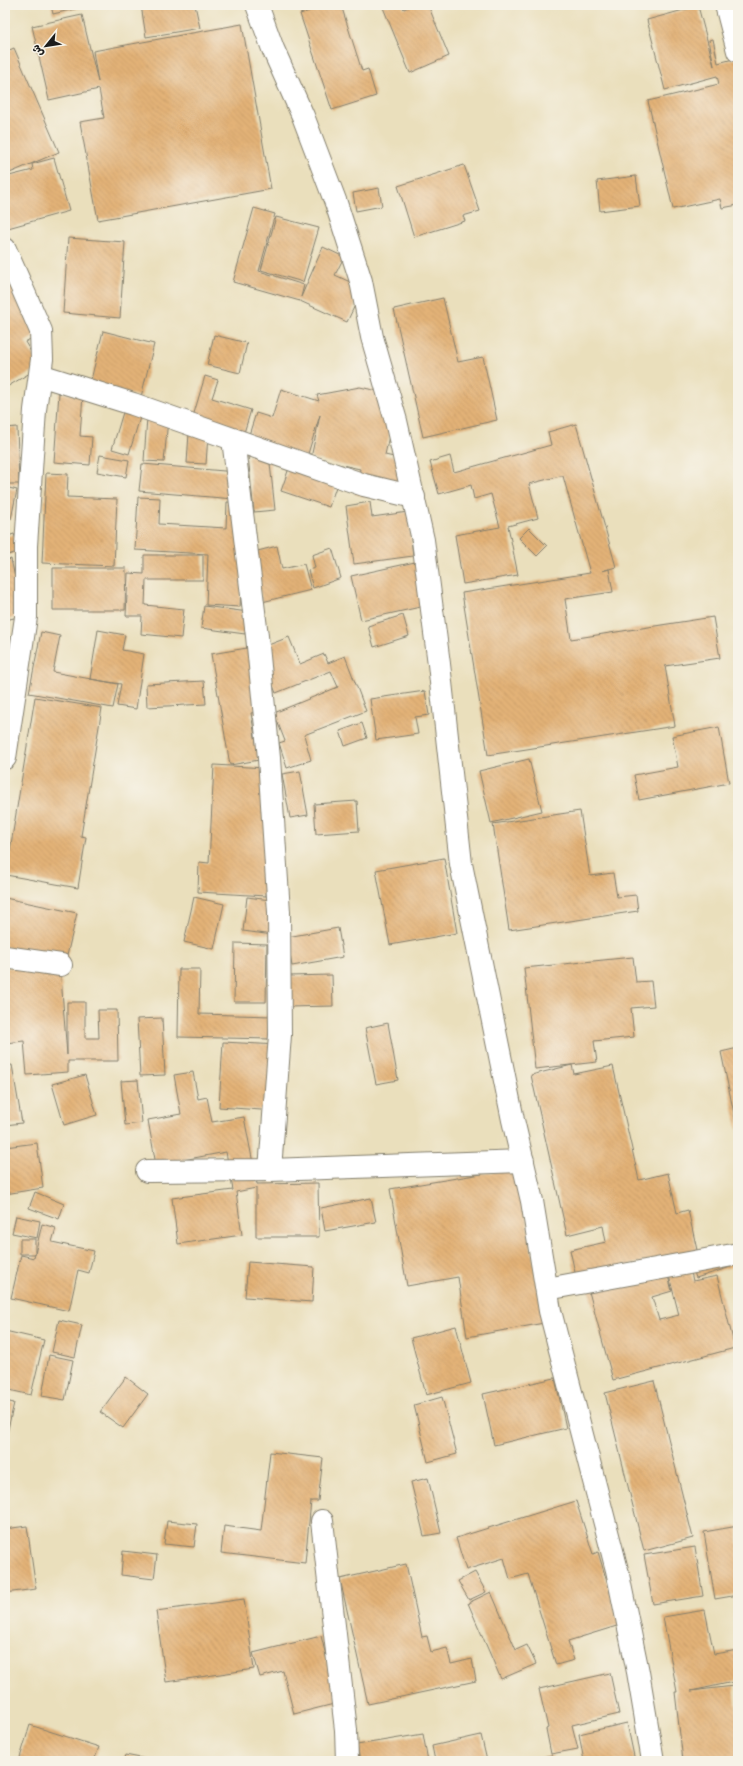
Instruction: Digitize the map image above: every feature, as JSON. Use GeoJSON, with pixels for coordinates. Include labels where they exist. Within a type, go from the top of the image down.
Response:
{"type":"FeatureCollection","features":[{"type":"Feature","properties":{"kind":"street"},"geometry":{"type":"LineString","coordinates":[[257,5],[273,49],[302,116],[336,204],[361,281],[372,337],[396,421],[424,540],[461,864],[532,1201],[554,1326],[617,1570],[638,1672],[653,1761]]}},
{"type":"Feature","properties":{"kind":"street"},"geometry":{"type":"LineString","coordinates":[[726,5],[738,51]]}},
{"type":"Feature","properties":{"kind":"street"},"geometry":{"type":"LineString","coordinates":[[5,250],[42,331],[42,359],[35,410],[26,546],[26,617],[5,758]]}},
{"type":"Feature","properties":{"kind":"street"},"geometry":{"type":"LineString","coordinates":[[40,375],[133,404],[364,485],[414,497]]}},
{"type":"Feature","properties":{"kind":"street"},"geometry":{"type":"LineString","coordinates":[[233,438],[266,720],[279,912],[280,1035],[270,1170]]}},
{"type":"Feature","properties":{"kind":"street"},"geometry":{"type":"LineString","coordinates":[[5,956],[61,964]]}},
{"type":"Feature","properties":{"kind":"street"},"geometry":{"type":"LineString","coordinates":[[147,1171],[270,1170],[523,1161]]}},
{"type":"Feature","properties":{"kind":"street"},"geometry":{"type":"LineString","coordinates":[[547,1289],[738,1254]]}},
{"type":"Feature","properties":{"kind":"street"},"geometry":{"type":"LineString","coordinates":[[322,1521],[346,1730],[347,1761]]}},
{"type":"Feature","properties":{"kind":"building"},"geometry":{"type":"Polygon","coordinates":[[[51,5],[83,5],[83,7],[53,14],[51,5]]]}},
{"type":"Feature","properties":{"kind":"building"},"geometry":{"type":"Polygon","coordinates":[[[141,5],[195,5],[200,28],[146,37],[141,5]]]}},
{"type":"Feature","properties":{"kind":"building"},"geometry":{"type":"Polygon","coordinates":[[[328,5],[341,5],[362,71],[368,69],[376,96],[332,110],[300,14],[328,5]]]}},
{"type":"Feature","properties":{"kind":"building"},"geometry":{"type":"Polygon","coordinates":[[[382,5],[402,5],[404,9],[412,5],[428,5],[449,56],[410,73],[382,5]]]}},
{"type":"Feature","properties":{"kind":"building"},"geometry":{"type":"Polygon","coordinates":[[[698,6],[714,66],[709,40],[713,39],[718,63],[737,58],[738,61],[738,205],[722,208],[720,199],[673,209],[648,101],[719,84],[717,76],[665,90],[647,20],[698,6]]]}},
{"type":"Feature","properties":{"kind":"building"},"geometry":{"type":"Polygon","coordinates":[[[82,15],[98,82],[93,51],[242,24],[271,189],[98,220],[80,122],[104,118],[99,89],[49,100],[32,26],[82,15]]]}},
{"type":"Feature","properties":{"kind":"building"},"geometry":{"type":"Polygon","coordinates":[[[14,48],[59,152],[5,175],[5,52],[14,48]]]}},
{"type":"Feature","properties":{"kind":"building"},"geometry":{"type":"Polygon","coordinates":[[[54,158],[69,211],[8,228],[5,217],[5,177],[33,170],[32,164],[54,158]]]}},
{"type":"Feature","properties":{"kind":"building"},"geometry":{"type":"Polygon","coordinates":[[[464,165],[480,211],[463,216],[465,221],[414,237],[398,186],[464,165]]]}},
{"type":"Feature","properties":{"kind":"building"},"geometry":{"type":"Polygon","coordinates":[[[636,176],[640,206],[600,211],[597,181],[636,176]]]}},
{"type":"Feature","properties":{"kind":"building"},"geometry":{"type":"Polygon","coordinates":[[[379,188],[382,206],[356,211],[353,193],[379,188]]]}},
{"type":"Feature","properties":{"kind":"building"},"geometry":{"type":"Polygon","coordinates":[[[254,208],[275,214],[259,271],[304,285],[301,297],[323,247],[344,257],[335,275],[363,288],[347,322],[300,301],[233,282],[254,208]]]}},
{"type":"Feature","properties":{"kind":"building"},"geometry":{"type":"Polygon","coordinates":[[[276,217],[319,228],[303,282],[261,270],[276,217]]]}},
{"type":"Feature","properties":{"kind":"building"},"geometry":{"type":"Polygon","coordinates":[[[68,238],[125,242],[120,318],[63,313],[68,238]]]}},
{"type":"Feature","properties":{"kind":"building"},"geometry":{"type":"Polygon","coordinates":[[[5,264],[44,331],[25,342],[40,367],[5,388],[5,264]]]}},
{"type":"Feature","properties":{"kind":"building"},"geometry":{"type":"Polygon","coordinates":[[[443,298],[458,362],[483,357],[497,420],[423,437],[394,309],[443,298]]]}},
{"type":"Feature","properties":{"kind":"building"},"geometry":{"type":"Polygon","coordinates":[[[103,331],[154,344],[141,397],[90,384],[103,331]]]}},
{"type":"Feature","properties":{"kind":"building"},"geometry":{"type":"Polygon","coordinates":[[[214,335],[247,343],[240,373],[207,365],[214,335]]]}},
{"type":"Feature","properties":{"kind":"building"},"geometry":{"type":"Polygon","coordinates":[[[205,376],[218,380],[212,398],[251,410],[243,436],[192,420],[205,376]]]}},
{"type":"Feature","properties":{"kind":"building"},"geometry":{"type":"Polygon","coordinates":[[[360,387],[382,392],[390,431],[385,455],[407,460],[398,503],[355,494],[360,469],[311,458],[320,415],[307,457],[248,438],[256,413],[272,418],[281,389],[319,401],[317,395],[360,387]]]}},
{"type":"Feature","properties":{"kind":"building"},"geometry":{"type":"Polygon","coordinates":[[[59,393],[83,395],[80,436],[92,437],[90,465],[54,462],[59,393]]]}},
{"type":"Feature","properties":{"kind":"building"},"geometry":{"type":"Polygon","coordinates":[[[124,409],[141,414],[129,454],[112,449],[124,409]]]}},
{"type":"Feature","properties":{"kind":"building"},"geometry":{"type":"Polygon","coordinates":[[[147,417],[168,419],[164,462],[144,461],[147,417]]]}},
{"type":"Feature","properties":{"kind":"building"},"geometry":{"type":"Polygon","coordinates":[[[576,424],[616,567],[609,569],[613,592],[565,599],[571,639],[713,617],[720,658],[665,666],[675,726],[488,755],[462,593],[590,573],[563,476],[560,476],[529,484],[538,518],[508,526],[518,575],[463,584],[455,535],[500,527],[491,494],[474,499],[471,485],[439,494],[430,462],[450,456],[454,472],[551,445],[548,432],[576,424]]]}},
{"type":"Feature","properties":{"kind":"building"},"geometry":{"type":"Polygon","coordinates":[[[17,427],[19,484],[5,484],[5,428],[17,427]]]}},
{"type":"Feature","properties":{"kind":"building"},"geometry":{"type":"Polygon","coordinates":[[[189,433],[208,435],[206,464],[187,463],[189,433]]]}},
{"type":"Feature","properties":{"kind":"building"},"geometry":{"type":"Polygon","coordinates":[[[269,454],[275,510],[254,512],[248,456],[269,454]]]}},
{"type":"Feature","properties":{"kind":"building"},"geometry":{"type":"Polygon","coordinates":[[[100,455],[129,460],[126,477],[97,472],[100,455]]]}},
{"type":"Feature","properties":{"kind":"building"},"geometry":{"type":"Polygon","coordinates":[[[142,464],[236,472],[234,499],[139,491],[142,464]]]}},
{"type":"Feature","properties":{"kind":"building"},"geometry":{"type":"Polygon","coordinates":[[[289,468],[337,484],[329,507],[281,491],[289,468]]]}},
{"type":"Feature","properties":{"kind":"building"},"geometry":{"type":"Polygon","coordinates":[[[46,473],[68,474],[67,497],[117,499],[114,566],[42,563],[46,473]]]}},
{"type":"Feature","properties":{"kind":"building"},"geometry":{"type":"Polygon","coordinates":[[[5,487],[17,490],[11,519],[5,518],[5,487]]]}},
{"type":"Feature","properties":{"kind":"building"},"geometry":{"type":"Polygon","coordinates":[[[138,497],[160,498],[159,524],[226,528],[227,502],[246,503],[240,607],[206,605],[208,554],[135,550],[138,497]]]}},
{"type":"Feature","properties":{"kind":"building"},"geometry":{"type":"Polygon","coordinates":[[[370,502],[372,517],[408,512],[413,556],[354,564],[346,506],[370,502]]]}},
{"type":"Feature","properties":{"kind":"building"},"geometry":{"type":"Polygon","coordinates":[[[529,528],[547,546],[537,556],[519,538],[529,528]]]}},
{"type":"Feature","properties":{"kind":"building"},"geometry":{"type":"Polygon","coordinates":[[[14,534],[20,551],[5,556],[5,537],[14,534]]]}},
{"type":"Feature","properties":{"kind":"building"},"geometry":{"type":"Polygon","coordinates":[[[277,546],[282,569],[304,564],[311,590],[262,602],[250,553],[277,546]]]}},
{"type":"Feature","properties":{"kind":"building"},"geometry":{"type":"Polygon","coordinates":[[[332,548],[341,578],[313,588],[308,570],[315,568],[312,555],[332,548]]]}},
{"type":"Feature","properties":{"kind":"building"},"geometry":{"type":"Polygon","coordinates":[[[144,555],[203,555],[203,580],[146,580],[145,605],[184,609],[181,638],[141,634],[142,616],[126,616],[128,573],[144,574],[144,555]]]}},
{"type":"Feature","properties":{"kind":"building"},"geometry":{"type":"Polygon","coordinates":[[[11,559],[23,616],[5,620],[5,561],[11,559]]]}},
{"type":"Feature","properties":{"kind":"building"},"geometry":{"type":"Polygon","coordinates":[[[415,562],[425,606],[361,620],[351,576],[415,562]]]}},
{"type":"Feature","properties":{"kind":"building"},"geometry":{"type":"Polygon","coordinates":[[[53,568],[126,568],[125,610],[53,610],[53,568]]]}},
{"type":"Feature","properties":{"kind":"building"},"geometry":{"type":"Polygon","coordinates":[[[204,606],[248,612],[245,634],[201,628],[204,606]]]}},
{"type":"Feature","properties":{"kind":"building"},"geometry":{"type":"Polygon","coordinates":[[[403,615],[409,636],[374,647],[368,626],[403,615]]]}},
{"type":"Feature","properties":{"kind":"building"},"geometry":{"type":"Polygon","coordinates":[[[98,630],[125,635],[122,650],[144,654],[136,709],[117,706],[121,684],[90,679],[98,630]]]}},
{"type":"Feature","properties":{"kind":"building"},"geometry":{"type":"Polygon","coordinates":[[[41,632],[60,636],[53,672],[118,684],[113,708],[29,693],[41,632]]]}},
{"type":"Feature","properties":{"kind":"building"},"geometry":{"type":"Polygon","coordinates":[[[289,637],[300,664],[324,654],[328,663],[345,656],[366,711],[304,735],[311,760],[287,768],[279,743],[285,741],[274,713],[338,687],[331,671],[276,693],[258,649],[289,637]]]}},
{"type":"Feature","properties":{"kind":"building"},"geometry":{"type":"Polygon","coordinates":[[[5,641],[18,643],[5,712],[5,641]]]}},
{"type":"Feature","properties":{"kind":"building"},"geometry":{"type":"Polygon","coordinates":[[[253,647],[264,711],[251,713],[259,760],[230,765],[211,654],[253,647]]]}},
{"type":"Feature","properties":{"kind":"building"},"geometry":{"type":"Polygon","coordinates":[[[204,681],[206,704],[147,707],[146,684],[204,681]]]}},
{"type":"Feature","properties":{"kind":"building"},"geometry":{"type":"Polygon","coordinates":[[[425,691],[429,715],[415,717],[418,734],[376,740],[370,699],[425,691]]]}},
{"type":"Feature","properties":{"kind":"building"},"geometry":{"type":"Polygon","coordinates":[[[35,697],[102,708],[81,836],[86,837],[78,888],[6,875],[35,697]]]}},
{"type":"Feature","properties":{"kind":"building"},"geometry":{"type":"Polygon","coordinates":[[[362,723],[367,738],[345,746],[340,731],[362,723]]]}},
{"type":"Feature","properties":{"kind":"building"},"geometry":{"type":"Polygon","coordinates":[[[719,727],[729,783],[639,800],[634,775],[678,767],[672,736],[719,727]]]}},
{"type":"Feature","properties":{"kind":"building"},"geometry":{"type":"Polygon","coordinates":[[[529,759],[542,811],[491,823],[479,771],[529,759]]]}},
{"type":"Feature","properties":{"kind":"building"},"geometry":{"type":"Polygon","coordinates":[[[214,765],[265,768],[271,795],[266,896],[198,892],[199,862],[209,863],[214,765]]]}},
{"type":"Feature","properties":{"kind":"building"},"geometry":{"type":"Polygon","coordinates":[[[300,771],[308,815],[290,818],[282,774],[300,771]]]}},
{"type":"Feature","properties":{"kind":"building"},"geometry":{"type":"Polygon","coordinates":[[[357,801],[359,831],[316,834],[314,804],[357,801]]]}},
{"type":"Feature","properties":{"kind":"building"},"geometry":{"type":"Polygon","coordinates":[[[580,811],[590,876],[613,873],[617,897],[636,895],[638,911],[509,930],[493,824],[580,811]]]}},
{"type":"Feature","properties":{"kind":"building"},"geometry":{"type":"Polygon","coordinates":[[[444,858],[457,933],[390,945],[376,870],[444,858]]]}},
{"type":"Feature","properties":{"kind":"building"},"geometry":{"type":"Polygon","coordinates":[[[194,897],[224,904],[214,949],[184,942],[194,897]]]}},
{"type":"Feature","properties":{"kind":"building"},"geometry":{"type":"Polygon","coordinates":[[[247,897],[278,901],[273,935],[243,931],[247,897]]]}},
{"type":"Feature","properties":{"kind":"building"},"geometry":{"type":"Polygon","coordinates":[[[5,898],[77,913],[66,960],[5,947],[5,898]]]}},
{"type":"Feature","properties":{"kind":"building"},"geometry":{"type":"Polygon","coordinates":[[[338,928],[343,957],[292,966],[287,937],[338,928]]]}},
{"type":"Feature","properties":{"kind":"building"},"geometry":{"type":"Polygon","coordinates":[[[235,943],[267,944],[266,1002],[234,1002],[235,943]]]}},
{"type":"Feature","properties":{"kind":"building"},"geometry":{"type":"Polygon","coordinates":[[[633,957],[636,982],[651,981],[654,1006],[631,1008],[634,1037],[594,1041],[597,1062],[535,1069],[524,968],[633,957]]]}},
{"type":"Feature","properties":{"kind":"building"},"geometry":{"type":"Polygon","coordinates":[[[60,964],[67,1055],[67,1002],[85,1002],[85,1038],[99,1038],[98,1010],[117,1010],[118,1061],[68,1061],[68,1072],[27,1075],[24,1041],[5,1043],[5,968],[60,964]]]}},
{"type":"Feature","properties":{"kind":"building"},"geometry":{"type":"Polygon","coordinates":[[[179,969],[200,969],[199,1014],[272,1016],[271,1039],[178,1037],[179,969]]]}},
{"type":"Feature","properties":{"kind":"building"},"geometry":{"type":"Polygon","coordinates":[[[332,975],[333,1006],[288,1007],[288,976],[332,975]]]}},
{"type":"Feature","properties":{"kind":"building"},"geometry":{"type":"Polygon","coordinates":[[[162,1018],[165,1075],[140,1076],[137,1019],[162,1018]]]}},
{"type":"Feature","properties":{"kind":"building"},"geometry":{"type":"Polygon","coordinates":[[[388,1023],[398,1080],[376,1084],[365,1028],[388,1023]]]}},
{"type":"Feature","properties":{"kind":"building"},"geometry":{"type":"Polygon","coordinates":[[[223,1042],[278,1045],[275,1111],[219,1107],[223,1042]]]}},
{"type":"Feature","properties":{"kind":"building"},"geometry":{"type":"Polygon","coordinates":[[[738,1048],[738,1128],[737,1128],[721,1052],[738,1048]]]}},
{"type":"Feature","properties":{"kind":"building"},"geometry":{"type":"Polygon","coordinates":[[[12,1065],[22,1123],[5,1125],[5,1066],[12,1065]]]}},
{"type":"Feature","properties":{"kind":"building"},"geometry":{"type":"Polygon","coordinates":[[[572,1065],[574,1074],[613,1066],[639,1180],[668,1173],[677,1213],[688,1210],[697,1250],[576,1277],[570,1250],[606,1242],[603,1226],[567,1235],[531,1075],[572,1065]]]}},
{"type":"Feature","properties":{"kind":"building"},"geometry":{"type":"Polygon","coordinates":[[[193,1072],[198,1099],[207,1097],[212,1122],[244,1117],[257,1184],[318,1183],[319,1237],[256,1237],[256,1188],[236,1192],[242,1235],[178,1244],[172,1198],[233,1190],[226,1152],[156,1165],[148,1120],[181,1114],[174,1075],[193,1072]]]}},
{"type":"Feature","properties":{"kind":"building"},"geometry":{"type":"Polygon","coordinates":[[[85,1075],[97,1115],[64,1125],[52,1084],[85,1075]]]}},
{"type":"Feature","properties":{"kind":"building"},"geometry":{"type":"Polygon","coordinates":[[[138,1080],[142,1123],[125,1125],[121,1081],[138,1080]]]}},
{"type":"Feature","properties":{"kind":"building"},"geometry":{"type":"Polygon","coordinates":[[[37,1143],[43,1188],[5,1194],[5,1147],[37,1143]]]}},
{"type":"Feature","properties":{"kind":"building"},"geometry":{"type":"Polygon","coordinates":[[[518,1168],[544,1323],[467,1337],[458,1277],[407,1286],[390,1189],[518,1168]]]}},
{"type":"Feature","properties":{"kind":"building"},"geometry":{"type":"Polygon","coordinates":[[[35,1192],[64,1204],[59,1219],[29,1208],[35,1192]]]}},
{"type":"Feature","properties":{"kind":"building"},"geometry":{"type":"Polygon","coordinates":[[[371,1198],[376,1222],[325,1231],[321,1208],[371,1198]]]}},
{"type":"Feature","properties":{"kind":"building"},"geometry":{"type":"Polygon","coordinates":[[[16,1216],[40,1221],[37,1238],[12,1233],[16,1216]]]}},
{"type":"Feature","properties":{"kind":"building"},"geometry":{"type":"Polygon","coordinates":[[[42,1224],[56,1228],[52,1242],[94,1251],[89,1273],[78,1270],[69,1311],[11,1298],[21,1255],[34,1258],[42,1224]]]}},
{"type":"Feature","properties":{"kind":"building"},"geometry":{"type":"Polygon","coordinates":[[[20,1239],[35,1239],[35,1254],[20,1254],[20,1239]]]}},
{"type":"Feature","properties":{"kind":"building"},"geometry":{"type":"Polygon","coordinates":[[[729,1251],[734,1266],[696,1278],[691,1263],[729,1251]]]}},
{"type":"Feature","properties":{"kind":"building"},"geometry":{"type":"Polygon","coordinates":[[[248,1262],[314,1267],[312,1302],[245,1297],[248,1262]]]}},
{"type":"Feature","properties":{"kind":"building"},"geometry":{"type":"Polygon","coordinates":[[[689,1263],[693,1281],[717,1276],[735,1348],[613,1380],[588,1288],[666,1268],[672,1291],[652,1297],[659,1320],[679,1315],[667,1268],[689,1263]]]}},
{"type":"Feature","properties":{"kind":"building"},"geometry":{"type":"Polygon","coordinates":[[[59,1320],[82,1325],[75,1357],[52,1352],[59,1320]]]}},
{"type":"Feature","properties":{"kind":"building"},"geometry":{"type":"Polygon","coordinates":[[[456,1326],[471,1383],[426,1395],[411,1338],[456,1326]]]}},
{"type":"Feature","properties":{"kind":"building"},"geometry":{"type":"Polygon","coordinates":[[[5,1331],[44,1340],[31,1395],[5,1389],[5,1331]]]}},
{"type":"Feature","properties":{"kind":"building"},"geometry":{"type":"Polygon","coordinates":[[[49,1355],[73,1360],[65,1400],[42,1396],[49,1355]]]}},
{"type":"Feature","properties":{"kind":"building"},"geometry":{"type":"Polygon","coordinates":[[[126,1377],[148,1394],[123,1428],[100,1412],[126,1377]]]}},
{"type":"Feature","properties":{"kind":"building"},"geometry":{"type":"Polygon","coordinates":[[[555,1378],[566,1428],[494,1445],[483,1394],[555,1378]]]}},
{"type":"Feature","properties":{"kind":"building"},"geometry":{"type":"Polygon","coordinates":[[[654,1381],[693,1538],[644,1551],[605,1393],[654,1381]]]}},
{"type":"Feature","properties":{"kind":"building"},"geometry":{"type":"Polygon","coordinates":[[[442,1397],[457,1454],[428,1462],[414,1405],[442,1397]]]}},
{"type":"Feature","properties":{"kind":"building"},"geometry":{"type":"Polygon","coordinates":[[[5,1401],[14,1403],[6,1438],[5,1438],[5,1401]]]}},
{"type":"Feature","properties":{"kind":"building"},"geometry":{"type":"Polygon","coordinates":[[[270,1452],[323,1458],[318,1501],[311,1501],[305,1563],[221,1553],[224,1526],[261,1531],[270,1452]]]}},
{"type":"Feature","properties":{"kind":"building"},"geometry":{"type":"Polygon","coordinates":[[[428,1478],[441,1533],[424,1536],[411,1482],[428,1478]]]}},
{"type":"Feature","properties":{"kind":"building"},"geometry":{"type":"Polygon","coordinates":[[[576,1501],[593,1554],[598,1552],[620,1625],[568,1641],[574,1660],[556,1665],[528,1574],[510,1579],[504,1558],[466,1570],[456,1538],[576,1501]]]}},
{"type":"Feature","properties":{"kind":"building"},"geometry":{"type":"Polygon","coordinates":[[[167,1521],[197,1524],[194,1547],[164,1544],[167,1521]]]}},
{"type":"Feature","properties":{"kind":"building"},"geometry":{"type":"Polygon","coordinates":[[[27,1526],[36,1589],[5,1593],[5,1529],[27,1526]]]}},
{"type":"Feature","properties":{"kind":"building"},"geometry":{"type":"Polygon","coordinates":[[[738,1526],[738,1595],[715,1599],[704,1532],[738,1526]]]}},
{"type":"Feature","properties":{"kind":"building"},"geometry":{"type":"Polygon","coordinates":[[[695,1547],[703,1596],[653,1604],[644,1555],[695,1547]]]}},
{"type":"Feature","properties":{"kind":"building"},"geometry":{"type":"Polygon","coordinates":[[[123,1551],[157,1555],[154,1579],[121,1575],[123,1551]]]}},
{"type":"Feature","properties":{"kind":"building"},"geometry":{"type":"Polygon","coordinates":[[[406,1564],[422,1637],[427,1636],[431,1652],[447,1648],[451,1664],[472,1659],[476,1681],[368,1704],[340,1579],[406,1564]]]}},
{"type":"Feature","properties":{"kind":"building"},"geometry":{"type":"Polygon","coordinates":[[[475,1572],[486,1592],[469,1600],[458,1581],[475,1572]]]}},
{"type":"Feature","properties":{"kind":"building"},"geometry":{"type":"Polygon","coordinates":[[[491,1592],[516,1650],[527,1645],[536,1664],[501,1679],[468,1603],[491,1592]]]}},
{"type":"Feature","properties":{"kind":"building"},"geometry":{"type":"Polygon","coordinates":[[[244,1599],[254,1669],[166,1682],[156,1611],[244,1599]]]}},
{"type":"Feature","properties":{"kind":"building"},"geometry":{"type":"Polygon","coordinates":[[[705,1610],[714,1654],[738,1650],[738,1681],[691,1691],[734,1686],[738,1720],[738,1761],[683,1761],[675,1692],[677,1692],[663,1617],[705,1610]]]}},
{"type":"Feature","properties":{"kind":"building"},"geometry":{"type":"Polygon","coordinates":[[[321,1636],[338,1703],[294,1714],[283,1671],[260,1677],[253,1653],[321,1636]]]}},
{"type":"Feature","properties":{"kind":"building"},"geometry":{"type":"Polygon","coordinates":[[[610,1673],[619,1714],[572,1725],[578,1749],[551,1754],[546,1729],[548,1728],[539,1689],[610,1673]]]}},
{"type":"Feature","properties":{"kind":"building"},"geometry":{"type":"Polygon","coordinates":[[[627,1723],[635,1761],[584,1761],[579,1734],[627,1723]]]}},
{"type":"Feature","properties":{"kind":"building"},"geometry":{"type":"Polygon","coordinates":[[[30,1725],[99,1747],[94,1761],[19,1761],[30,1725]]]}},
{"type":"Feature","properties":{"kind":"building"},"geometry":{"type":"Polygon","coordinates":[[[423,1734],[428,1761],[360,1761],[357,1745],[423,1734]]]}},
{"type":"Feature","properties":{"kind":"building"},"geometry":{"type":"Polygon","coordinates":[[[481,1735],[487,1761],[435,1761],[432,1746],[481,1735]]]}},
{"type":"Feature","properties":{"kind":"building"},"geometry":{"type":"Polygon","coordinates":[[[125,1755],[151,1760],[151,1761],[123,1761],[125,1755]]]}},
{"type":"Feature","properties":{"kind":"building"},"geometry":{"type":"Polygon","coordinates":[[[552,1755],[553,1761],[528,1761],[528,1760],[552,1755]]]}}]}
